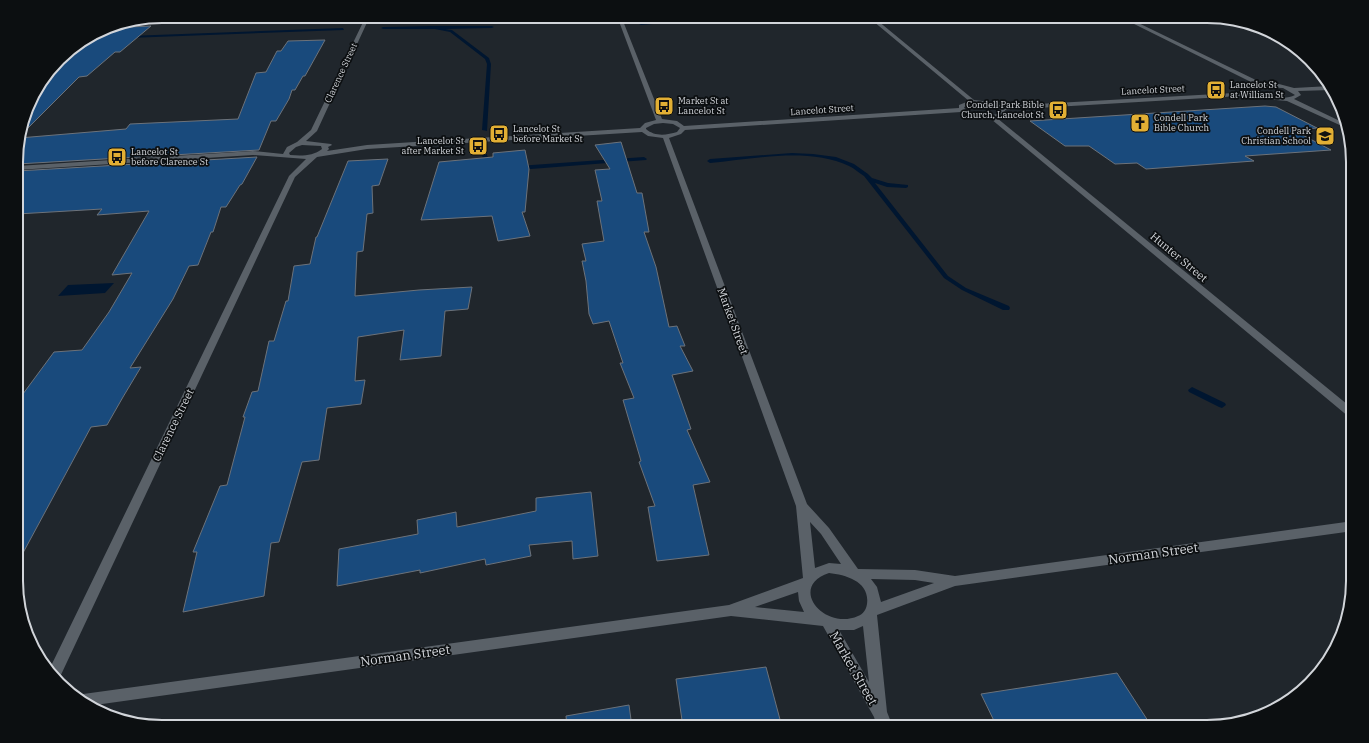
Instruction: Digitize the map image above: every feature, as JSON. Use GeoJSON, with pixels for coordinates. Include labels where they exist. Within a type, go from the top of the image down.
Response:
{"type":"FeatureCollection","features":[{"type":"Feature","properties":{"kind":"street","name":"Clarence Street"},"geometry":{"type":"LineString","coordinates":[[289,156],[287,151],[314,131],[365,23]]}},
{"type":"Feature","properties":{"kind":"street"},"geometry":{"type":"LineString","coordinates":[[622,23],[660,121]]}},
{"type":"Feature","properties":{"kind":"street"},"geometry":{"type":"LineString","coordinates":[[877,23],[973,102]]}},
{"type":"Feature","properties":{"kind":"street"},"geometry":{"type":"LineString","coordinates":[[1134,23],[1262,85]]}},
{"type":"Feature","properties":{"kind":"street"},"geometry":{"type":"LineString","coordinates":[[1257,93],[1254,90],[1254,87],[1262,85],[1294,90],[1324,88]]}},
{"type":"Feature","properties":{"kind":"street"},"geometry":{"type":"LineString","coordinates":[[1288,99],[1297,97],[1297,93],[1294,90]]}},
{"type":"Feature","properties":{"kind":"street","name":"Lancelot Street"},"geometry":{"type":"LineString","coordinates":[[973,102],[993,104],[1002,108],[1257,93],[1275,98],[1288,99],[1340,124]]}},
{"type":"Feature","properties":{"kind":"street"},"geometry":{"type":"LineString","coordinates":[[973,102],[961,106],[962,110],[978,116],[992,117],[1002,114],[1004,112],[1002,108]]}},
{"type":"Feature","properties":{"kind":"street","name":"Lancelot Street"},"geometry":{"type":"LineString","coordinates":[[683,128],[962,110]]}},
{"type":"Feature","properties":{"kind":"street","name":"Hunter Street"},"geometry":{"type":"LineString","coordinates":[[992,117],[1346,409]]}},
{"type":"Feature","properties":{"kind":"street"},"geometry":{"type":"LineString","coordinates":[[254,153],[301,158],[367,147],[643,130],[651,135],[665,136],[679,133],[683,128],[674,122],[660,121],[648,124],[643,127],[643,130]]}},
{"type":"Feature","properties":{"kind":"street"},"geometry":{"type":"LineString","coordinates":[[314,131],[322,144]]}},
{"type":"Feature","properties":{"kind":"street","name":"Market Street"},"geometry":{"type":"LineString","coordinates":[[665,136],[802,506],[808,580]]}},
{"type":"Feature","properties":{"kind":"street","name":"Clarence Street"},"geometry":{"type":"LineString","coordinates":[[56,671],[292,176],[316,155],[326,149],[322,144]]}},
{"type":"Feature","properties":{"kind":"street"},"geometry":{"type":"LineString","coordinates":[[23,168],[254,153],[296,145],[322,144],[367,147]]}},
{"type":"Feature","properties":{"kind":"street"},"geometry":{"type":"LineString","coordinates":[[289,156],[292,176]]}},
{"type":"Feature","properties":{"kind":"street","name":"Market Street"},"geometry":{"type":"LineString","coordinates":[[802,506],[825,531],[855,573]]}},
{"type":"Feature","properties":{"kind":"street","name":"Norman Street"},"geometry":{"type":"LineString","coordinates":[[871,613],[954,581],[1346,527]]}},
{"type":"Feature","properties":{"kind":"street"},"geometry":{"type":"LineString","coordinates":[[829,568],[855,573],[867,582],[873,591],[875,601],[871,613],[860,621],[848,625],[825,621],[812,612],[805,601],[804,591],[808,580],[818,571],[829,568]]}},
{"type":"Feature","properties":{"kind":"street","name":"Norman Street"},"geometry":{"type":"LineString","coordinates":[[855,573],[915,575],[954,581]]}},
{"type":"Feature","properties":{"kind":"street","name":"Norman Street"},"geometry":{"type":"LineString","coordinates":[[89,699],[729,611],[788,590],[808,580]]}},
{"type":"Feature","properties":{"kind":"street","name":"Norman Street"},"geometry":{"type":"LineString","coordinates":[[729,611],[825,621]]}},
{"type":"Feature","properties":{"kind":"street","name":"Market Street"},"geometry":{"type":"LineString","coordinates":[[871,613],[883,720]]}},
{"type":"Feature","properties":{"kind":"street","name":"Market Street"},"geometry":{"type":"LineString","coordinates":[[825,621],[883,720]]}},
{"type":"Feature","properties":{"kind":"water"},"geometry":{"type":"Polygon","coordinates":[[[114,283],[105,293],[58,296],[68,285],[114,283]]]}},
{"type":"Feature","properties":{"kind":"building"},"geometry":{"type":"Polygon","coordinates":[[[151,26],[120,52],[115,52],[87,76],[79,77],[27,129],[37,101],[52,78],[70,58],[85,46],[101,37],[118,30],[131,27],[151,26]]]}},
{"type":"Feature","properties":{"kind":"building"},"geometry":{"type":"Polygon","coordinates":[[[325,40],[305,76],[303,76],[295,90],[292,90],[289,99],[276,121],[271,121],[259,150],[23,164],[25,137],[126,129],[130,124],[238,119],[256,73],[266,72],[277,51],[281,51],[288,41],[325,40]]]}},
{"type":"Feature","properties":{"kind":"building"},"geometry":{"type":"Polygon","coordinates":[[[1265,106],[1276,107],[1317,128],[1293,130],[1331,150],[1245,156],[1254,161],[1146,169],[1137,163],[1115,164],[1089,146],[1065,146],[1030,121],[1265,106]]]}},
{"type":"Feature","properties":{"kind":"building"},"geometry":{"type":"Polygon","coordinates":[[[621,142],[637,193],[642,193],[649,232],[644,232],[656,267],[669,327],[677,326],[685,346],[680,346],[693,371],[672,375],[691,429],[687,430],[710,482],[693,485],[709,555],[657,561],[648,507],[655,506],[639,462],[641,461],[623,400],[634,398],[620,363],[623,363],[609,321],[593,324],[589,314],[586,281],[582,261],[586,261],[582,244],[604,241],[597,201],[602,201],[595,170],[610,169],[595,145],[621,142]]]}},
{"type":"Feature","properties":{"kind":"building"},"geometry":{"type":"Polygon","coordinates":[[[525,150],[529,169],[525,212],[522,212],[530,236],[498,241],[492,216],[421,220],[439,162],[493,157],[493,153],[525,150]]]}},
{"type":"Feature","properties":{"kind":"building"},"geometry":{"type":"Polygon","coordinates":[[[257,157],[242,184],[226,207],[221,207],[213,232],[211,232],[198,265],[189,266],[173,299],[130,368],[141,367],[107,425],[91,427],[23,553],[23,394],[54,352],[82,350],[109,312],[132,273],[112,275],[149,211],[97,215],[102,209],[23,214],[23,171],[257,157]]]}},
{"type":"Feature","properties":{"kind":"building"},"geometry":{"type":"Polygon","coordinates":[[[388,159],[379,185],[372,186],[373,213],[367,214],[363,251],[357,252],[355,296],[472,287],[468,309],[445,311],[441,356],[400,360],[404,330],[358,337],[355,381],[365,380],[361,404],[327,408],[319,460],[302,462],[279,542],[271,543],[264,596],[183,612],[197,552],[193,552],[220,486],[227,485],[245,417],[243,417],[252,392],[258,391],[269,341],[274,341],[286,301],[288,301],[294,266],[310,264],[316,237],[348,161],[388,159]]]}},
{"type":"Feature","properties":{"kind":"building"},"geometry":{"type":"Polygon","coordinates":[[[591,492],[598,556],[573,559],[572,541],[529,545],[531,556],[486,565],[485,559],[420,573],[420,570],[337,586],[339,549],[418,534],[417,520],[456,512],[457,527],[536,511],[536,498],[591,492]]]}},
{"type":"Feature","properties":{"kind":"building"},"geometry":{"type":"Polygon","coordinates":[[[766,667],[780,720],[682,720],[676,679],[766,667]]]}},
{"type":"Feature","properties":{"kind":"building"},"geometry":{"type":"Polygon","coordinates":[[[1117,673],[1147,720],[994,720],[981,694],[1117,673]]]}},
{"type":"Feature","properties":{"kind":"building"},"geometry":{"type":"Polygon","coordinates":[[[629,705],[631,720],[566,720],[566,716],[629,705]]]}},
{"type":"Feature","properties":{"kind":"waterway"},"geometry":{"type":"LineString","coordinates":[[641,24],[654,23]]}},
{"type":"Feature","properties":{"kind":"waterway"},"geometry":{"type":"LineString","coordinates":[[435,28],[492,27]]}},
{"type":"Feature","properties":{"kind":"waterway"},"geometry":{"type":"LineString","coordinates":[[383,28],[435,28]]}},
{"type":"Feature","properties":{"kind":"waterway"},"geometry":{"type":"LineString","coordinates":[[435,28],[451,31],[487,58],[489,64],[485,130]]}},
{"type":"Feature","properties":{"kind":"waterway"},"geometry":{"type":"LineString","coordinates":[[128,37],[343,29]]}},
{"type":"Feature","properties":{"kind":"waterway"},"geometry":{"type":"LineString","coordinates":[[98,39],[102,39]]}},
{"type":"Feature","properties":{"kind":"waterway"},"geometry":{"type":"LineString","coordinates":[[483,149],[485,159],[492,164]]}},
{"type":"Feature","properties":{"kind":"waterway"},"geometry":{"type":"LineString","coordinates":[[710,161],[792,154],[834,158],[852,165],[866,175],[946,277],[964,289],[1006,308]]}},
{"type":"Feature","properties":{"kind":"waterway"},"geometry":{"type":"LineString","coordinates":[[518,168],[644,159]]}},
{"type":"Feature","properties":{"kind":"waterway"},"geometry":{"type":"LineString","coordinates":[[872,180],[887,185],[906,186]]}},
{"type":"Feature","properties":{"kind":"waterway"},"geometry":{"type":"LineString","coordinates":[[1192,390],[1222,405]]}},
{"type":"Feature","properties":{"kind":"place","name":"Lancelot St at William St"},"geometry":{"type":"Point","coordinates":[1216,90]}},
{"type":"Feature","properties":{"kind":"place","name":"Market St at Lancelot St"},"geometry":{"type":"Point","coordinates":[664,106]}},
{"type":"Feature","properties":{"kind":"place","name":"Condell Park Bible Church, Lancelot St"},"geometry":{"type":"Point","coordinates":[1058,110]}},
{"type":"Feature","properties":{"kind":"place","name":"Condell Park Bible Church"},"geometry":{"type":"Point","coordinates":[1140,123]}},
{"type":"Feature","properties":{"kind":"place","name":"Lancelot St before Market St"},"geometry":{"type":"Point","coordinates":[499,134]}},
{"type":"Feature","properties":{"kind":"place","name":"Condell Park Christian School"},"geometry":{"type":"Point","coordinates":[1325,136]}},
{"type":"Feature","properties":{"kind":"place","name":"Lancelot St after Market St"},"geometry":{"type":"Point","coordinates":[478,146]}},
{"type":"Feature","properties":{"kind":"place","name":"Lancelot St before Clarence St"},"geometry":{"type":"Point","coordinates":[117,157]}}]}
